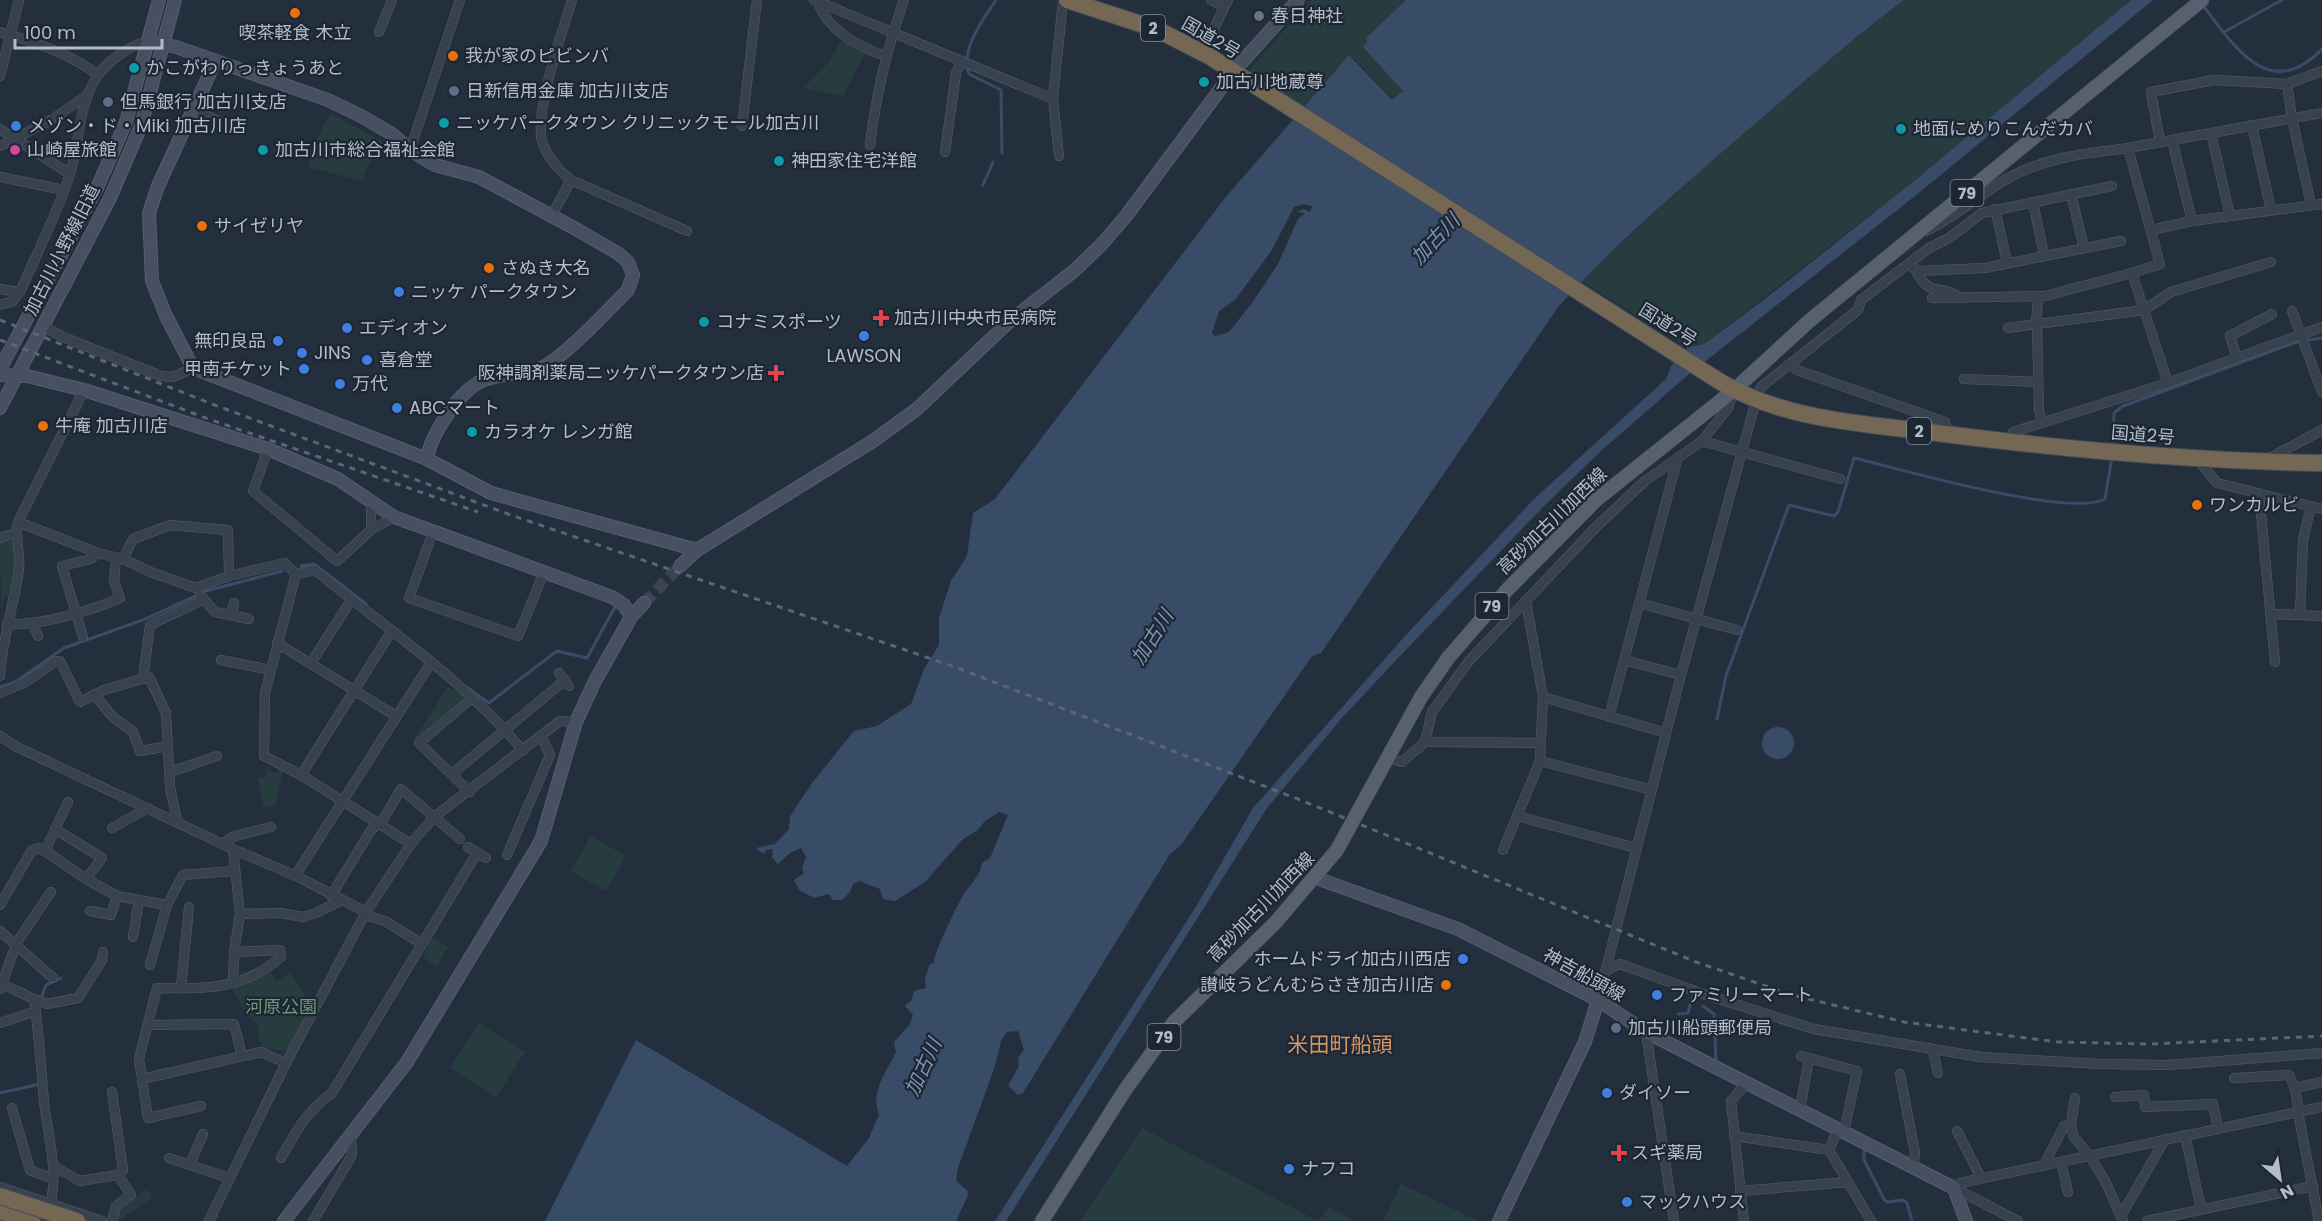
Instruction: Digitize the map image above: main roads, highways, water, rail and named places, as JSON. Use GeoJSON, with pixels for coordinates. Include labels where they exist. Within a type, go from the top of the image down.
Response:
{"type":"FeatureCollection","features":[{"type":"Feature","properties":{"kind":"highway","name":"国道2号"},"geometry":{"type":"LineString","coordinates":[[1065,0],[1156,29],[1202,52],[1719,381],[1756,400],[1818,417],[2011,443],[2198,460],[2322,463]]}},
{"type":"Feature","properties":{"kind":"highway"},"geometry":{"type":"LineString","coordinates":[[0,1196],[77,1221]]}},
{"type":"Feature","properties":{"kind":"highway"},"geometry":{"type":"LineString","coordinates":[[0,1211],[32,1221]]}},
{"type":"Feature","properties":{"kind":"main road","name":"高砂加古川加西線"},"geometry":{"type":"LineString","coordinates":[[1042,1221],[1125,1090],[1174,1022],[1316,878],[1337,850],[1420,698],[1442,666],[1506,590],[1596,500],[1734,390],[1808,322],[2202,0]]}},
{"type":"Feature","properties":{"kind":"water","name":"加古川"},"geometry":{"type":"Polygon","coordinates":[[[1406,0],[1904,0],[1818,69],[1666,201],[1600,263],[1558,307],[1321,653],[1312,656],[1181,845],[1170,854],[1023,1093],[1018,1095],[1008,1086],[1019,1066],[1018,1058],[1024,1050],[1018,1031],[1007,1032],[1001,1041],[994,1069],[958,1168],[956,1181],[967,1190],[968,1195],[956,1221],[545,1221],[636,1040],[847,1166],[869,1138],[879,1115],[878,1089],[896,1052],[894,1042],[910,1024],[913,1015],[905,1006],[911,1001],[914,991],[926,988],[925,978],[930,964],[934,963],[937,951],[964,894],[979,873],[982,863],[990,858],[1008,815],[999,812],[984,822],[978,830],[963,839],[925,882],[895,901],[883,899],[880,889],[859,881],[853,884],[850,892],[842,900],[833,900],[829,894],[814,898],[799,890],[794,880],[804,873],[802,867],[806,857],[801,848],[790,853],[778,864],[772,857],[773,849],[766,850],[764,854],[756,848],[775,844],[789,829],[790,816],[812,783],[854,731],[877,726],[911,704],[924,669],[939,645],[939,618],[951,581],[967,556],[973,513],[995,499],[1225,198],[1349,55],[1392,100],[1403,91],[1363,47],[1367,43],[1366,38],[1406,0]],[[1303,204],[1294,207],[1272,250],[1235,300],[1219,311],[1212,333],[1215,336],[1229,332],[1252,303],[1278,264],[1298,219],[1305,213],[1297,212],[1303,209],[1310,212],[1312,206],[1303,204]]]}},
{"type":"Feature","properties":{"kind":"water"},"geometry":{"type":"Polygon","coordinates":[[[2131,0],[2153,0],[1920,192],[1688,375],[1601,451],[1545,505],[1341,719],[1267,808],[1006,1221],[995,1221],[1197,905],[1253,808],[1405,636],[1534,499],[1666,379],[1671,366],[1688,347],[1704,344],[1765,299],[1919,177],[2131,0]]]}},
{"type":"Feature","properties":{"kind":"water"},"geometry":{"type":"Polygon","coordinates":[[[1778,727],[1789,732],[1794,743],[1789,754],[1778,759],[1767,754],[1762,743],[1767,732],[1778,727]]]}},
{"type":"Feature","properties":{"kind":"waterway"},"geometry":{"type":"LineString","coordinates":[[996,0],[974,35],[967,65],[969,74],[1001,90],[1002,153]]}},
{"type":"Feature","properties":{"kind":"waterway"},"geometry":{"type":"LineString","coordinates":[[2224,32],[2282,0]]}},
{"type":"Feature","properties":{"kind":"waterway"},"geometry":{"type":"LineString","coordinates":[[2202,4],[2240,51],[2254,63],[2269,70],[2285,71],[2303,65],[2322,49]]}},
{"type":"Feature","properties":{"kind":"waterway"},"geometry":{"type":"LineString","coordinates":[[983,185],[993,162]]}},
{"type":"Feature","properties":{"kind":"waterway"},"geometry":{"type":"LineString","coordinates":[[2113,447],[2114,413],[2123,406],[2299,341],[2322,338]]}},
{"type":"Feature","properties":{"kind":"waterway"},"geometry":{"type":"LineString","coordinates":[[1717,719],[1726,676],[1789,505],[1834,516],[1838,512],[1854,458],[1983,490],[2057,502],[2086,503],[2105,499],[2112,457]]}},
{"type":"Feature","properties":{"kind":"waterway"},"geometry":{"type":"LineString","coordinates":[[301,566],[314,564],[366,604]]}},
{"type":"Feature","properties":{"kind":"waterway"},"geometry":{"type":"LineString","coordinates":[[0,687],[15,682],[64,648],[143,620],[206,591],[282,571]]}},
{"type":"Feature","properties":{"kind":"waterway"},"geometry":{"type":"LineString","coordinates":[[468,688],[489,703],[557,651],[587,658],[616,605]]}},
{"type":"Feature","properties":{"kind":"waterway"},"geometry":{"type":"LineString","coordinates":[[41,999],[46,985],[61,978]]}},
{"type":"Feature","properties":{"kind":"waterway"},"geometry":{"type":"LineString","coordinates":[[1678,1014],[1688,1013],[1692,998]]}},
{"type":"Feature","properties":{"kind":"waterway"},"geometry":{"type":"LineString","coordinates":[[1703,1006],[1714,1014],[1716,1061]]}},
{"type":"Feature","properties":{"kind":"waterway"},"geometry":{"type":"LineString","coordinates":[[0,1093],[36,1085]]}},
{"type":"Feature","properties":{"kind":"waterway"},"geometry":{"type":"LineString","coordinates":[[1864,1150],[1864,1160],[1884,1199],[1887,1202],[1903,1200],[1907,1203],[1912,1221]]}},
{"type":"Feature","properties":{"kind":"tunnel"},"geometry":{"type":"LineString","coordinates":[[644,603],[680,566]]}},
{"type":"Feature","properties":{"kind":"railway"},"geometry":{"type":"LineString","coordinates":[[0,320],[212,404],[508,514],[955,667],[1303,801],[1696,962],[1792,995],[1904,1022],[2057,1042],[2151,1044],[2322,1036]]}},
{"type":"Feature","properties":{"kind":"railway"},"geometry":{"type":"LineString","coordinates":[[0,340],[203,417],[478,512]]}},
{"type":"Feature","properties":{"kind":"place","name":"喫茶軽食 木立"},"geometry":{"type":"Point","coordinates":[295,13]}},
{"type":"Feature","properties":{"kind":"place","name":"春日神社"},"geometry":{"type":"Point","coordinates":[1259,16]}},
{"type":"Feature","properties":{"kind":"place","name":"我が家のピビンバ"},"geometry":{"type":"Point","coordinates":[453,56]}},
{"type":"Feature","properties":{"kind":"place","name":"かこがわりっきょうあと"},"geometry":{"type":"Point","coordinates":[134,68]}},
{"type":"Feature","properties":{"kind":"place","name":"加古川地蔵尊"},"geometry":{"type":"Point","coordinates":[1204,82]}},
{"type":"Feature","properties":{"kind":"place","name":"日新信用金庫 加古川支店"},"geometry":{"type":"Point","coordinates":[454,91]}},
{"type":"Feature","properties":{"kind":"place","name":"但馬銀行 加古川支店"},"geometry":{"type":"Point","coordinates":[108,102]}},
{"type":"Feature","properties":{"kind":"place","name":"ニッケパークタウン クリニックモール加古川"},"geometry":{"type":"Point","coordinates":[444,123]}},
{"type":"Feature","properties":{"kind":"place","name":"メゾン・ド・Miki 加古川店"},"geometry":{"type":"Point","coordinates":[16,126]}},
{"type":"Feature","properties":{"kind":"place","name":"地面にめりこんだカバ"},"geometry":{"type":"Point","coordinates":[1901,129]}},
{"type":"Feature","properties":{"kind":"place","name":"山崎屋旅館"},"geometry":{"type":"Point","coordinates":[15,150]}},
{"type":"Feature","properties":{"kind":"place","name":"加古川市総合福祉会館"},"geometry":{"type":"Point","coordinates":[263,150]}},
{"type":"Feature","properties":{"kind":"place","name":"神田家住宅洋館"},"geometry":{"type":"Point","coordinates":[779,161]}},
{"type":"Feature","properties":{"kind":"place","name":"サイゼリヤ"},"geometry":{"type":"Point","coordinates":[202,226]}},
{"type":"Feature","properties":{"kind":"place","name":"さぬき大名"},"geometry":{"type":"Point","coordinates":[489,268]}},
{"type":"Feature","properties":{"kind":"place","name":"ニッケ パークタウン"},"geometry":{"type":"Point","coordinates":[399,292]}},
{"type":"Feature","properties":{"kind":"place","name":"加古川中央市民病院"},"geometry":{"type":"Point","coordinates":[881,318]}},
{"type":"Feature","properties":{"kind":"place","name":"コナミスポーツ"},"geometry":{"type":"Point","coordinates":[704,322]}},
{"type":"Feature","properties":{"kind":"place","name":"エディオン"},"geometry":{"type":"Point","coordinates":[347,328]}},
{"type":"Feature","properties":{"kind":"place","name":"LAWSON"},"geometry":{"type":"Point","coordinates":[864,336]}},
{"type":"Feature","properties":{"kind":"place","name":"無印良品"},"geometry":{"type":"Point","coordinates":[278,341]}},
{"type":"Feature","properties":{"kind":"place","name":"JINS"},"geometry":{"type":"Point","coordinates":[302,353]}},
{"type":"Feature","properties":{"kind":"place","name":"喜倉堂"},"geometry":{"type":"Point","coordinates":[367,360]}},
{"type":"Feature","properties":{"kind":"place","name":"甲南チケット"},"geometry":{"type":"Point","coordinates":[304,369]}},
{"type":"Feature","properties":{"kind":"place","name":"阪神調剤薬局ニッケパークタウン店"},"geometry":{"type":"Point","coordinates":[776,373]}},
{"type":"Feature","properties":{"kind":"place","name":"万代"},"geometry":{"type":"Point","coordinates":[340,384]}},
{"type":"Feature","properties":{"kind":"place","name":"ABCマート"},"geometry":{"type":"Point","coordinates":[397,408]}},
{"type":"Feature","properties":{"kind":"place","name":"牛庵 加古川店"},"geometry":{"type":"Point","coordinates":[43,426]}},
{"type":"Feature","properties":{"kind":"place","name":"カラオケ レンガ館"},"geometry":{"type":"Point","coordinates":[472,432]}},
{"type":"Feature","properties":{"kind":"place","name":"ワンカルビ"},"geometry":{"type":"Point","coordinates":[2197,505]}},
{"type":"Feature","properties":{"kind":"place","name":"ホームドライ加古川西店"},"geometry":{"type":"Point","coordinates":[1463,959]}},
{"type":"Feature","properties":{"kind":"place","name":"讃岐うどんむらさき加古川店"},"geometry":{"type":"Point","coordinates":[1446,985]}},
{"type":"Feature","properties":{"kind":"place","name":"ファミリーマート"},"geometry":{"type":"Point","coordinates":[1657,995]}},
{"type":"Feature","properties":{"kind":"place","name":"加古川船頭郵便局"},"geometry":{"type":"Point","coordinates":[1616,1028]}},
{"type":"Feature","properties":{"kind":"place","name":"ダイソー"},"geometry":{"type":"Point","coordinates":[1607,1093]}},
{"type":"Feature","properties":{"kind":"place","name":"スギ薬局"},"geometry":{"type":"Point","coordinates":[1619,1153]}},
{"type":"Feature","properties":{"kind":"place","name":"ナフコ"},"geometry":{"type":"Point","coordinates":[1289,1169]}},
{"type":"Feature","properties":{"kind":"place","name":"マックハウス"},"geometry":{"type":"Point","coordinates":[1627,1202]}},
{"type":"Feature","properties":{"kind":"district","name":"米田町船頭"},"geometry":{"type":"Point","coordinates":[1340,1045]}},
{"type":"Feature","properties":{"kind":"park label","name":"河原公園"},"geometry":{"type":"Point","coordinates":[281,1007]}}]}
